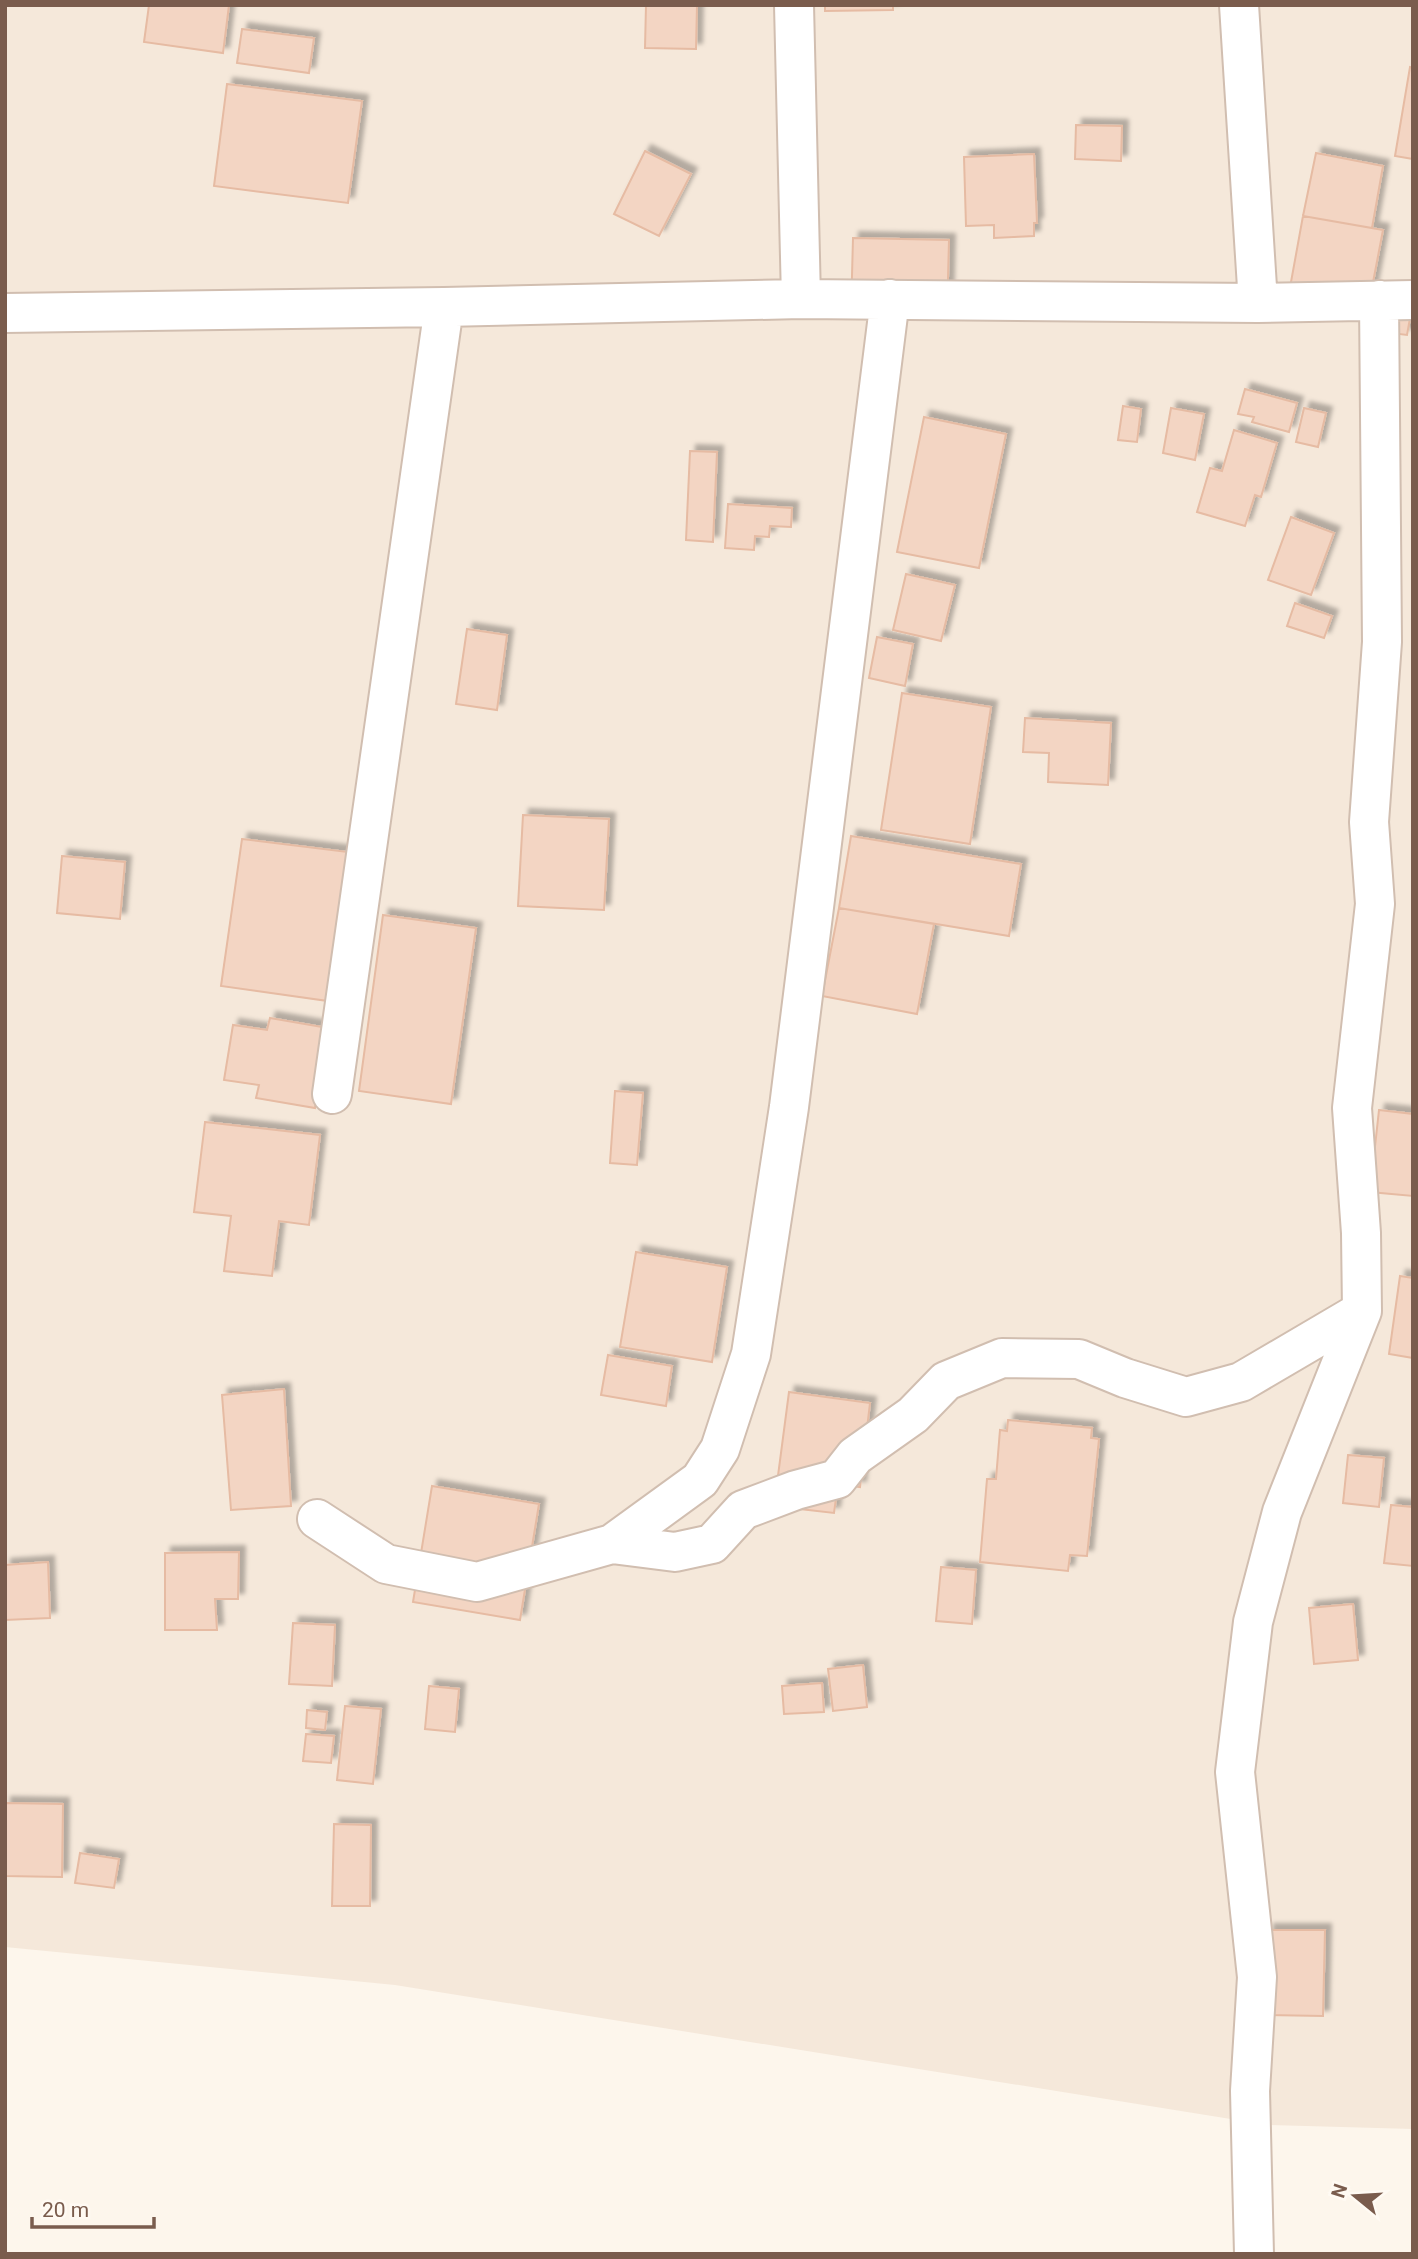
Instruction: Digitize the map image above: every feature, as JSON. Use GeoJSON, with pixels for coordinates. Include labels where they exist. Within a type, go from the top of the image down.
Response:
{"type":"FeatureCollection","features":[{"type":"Feature","properties":{"kind":"street"},"geometry":{"type":"LineString","coordinates":[[794,5],[801,299]]}},
{"type":"Feature","properties":{"kind":"street"},"geometry":{"type":"LineString","coordinates":[[1239,5],[1258,303]]}},
{"type":"Feature","properties":{"kind":"street"},"geometry":{"type":"LineString","coordinates":[[5,313],[801,299],[1258,303],[1396,300],[1382,642],[1369,821],[1375,904],[1352,1108],[1361,1233],[1362,1311],[1282,1512],[1253,1622],[1235,1772],[1256,1977],[1250,2091],[1254,2254]]}},
{"type":"Feature","properties":{"kind":"street"},"geometry":{"type":"LineString","coordinates":[[317,1519],[386,1564],[477,1582],[612,1544],[700,1480],[720,1449],[751,1354],[789,1107],[890,299]]}},
{"type":"Feature","properties":{"kind":"street"},"geometry":{"type":"LineString","coordinates":[[332,1094],[444,307]]}},
{"type":"Feature","properties":{"kind":"street"},"geometry":{"type":"LineString","coordinates":[[612,1544],[676,1552],[712,1544],[743,1510],[796,1490],[837,1479],[855,1456],[913,1415],[946,1381],[1002,1358],[1079,1359],[1125,1378],[1185,1397],[1241,1382],[1362,1311]]}},
{"type":"Feature","properties":{"kind":"shaded area"},"geometry":{"type":"Polygon","coordinates":[[[5,5],[1413,5],[1413,2129],[1268,2125],[395,1985],[5,1947],[5,5]]]}},
{"type":"Feature","properties":{"kind":"building"},"geometry":{"type":"Polygon","coordinates":[[[149,5],[229,5],[223,53],[144,42],[149,5]]]}},
{"type":"Feature","properties":{"kind":"building"},"geometry":{"type":"Polygon","coordinates":[[[646,5],[697,5],[696,49],[645,48],[646,5]]]}},
{"type":"Feature","properties":{"kind":"building"},"geometry":{"type":"Polygon","coordinates":[[[825,5],[893,5],[893,10],[825,11],[825,5]]]}},
{"type":"Feature","properties":{"kind":"building"},"geometry":{"type":"Polygon","coordinates":[[[242,29],[314,38],[309,73],[237,63],[242,29]]]}},
{"type":"Feature","properties":{"kind":"building"},"geometry":{"type":"Polygon","coordinates":[[[1410,67],[1413,68],[1413,159],[1395,156],[1410,67]]]}},
{"type":"Feature","properties":{"kind":"building"},"geometry":{"type":"Polygon","coordinates":[[[227,84],[362,101],[348,203],[214,186],[227,84]]]}},
{"type":"Feature","properties":{"kind":"building"},"geometry":{"type":"Polygon","coordinates":[[[1076,125],[1122,126],[1121,161],[1075,159],[1076,125]]]}},
{"type":"Feature","properties":{"kind":"building"},"geometry":{"type":"Polygon","coordinates":[[[645,151],[691,174],[659,236],[614,214],[645,151]]]}},
{"type":"Feature","properties":{"kind":"building"},"geometry":{"type":"Polygon","coordinates":[[[1316,153],[1383,166],[1372,228],[1303,216],[1316,153]]]}},
{"type":"Feature","properties":{"kind":"building"},"geometry":{"type":"Polygon","coordinates":[[[1034,154],[1037,223],[1034,223],[1034,236],[994,238],[994,225],[966,226],[964,157],[1034,154]]]}},
{"type":"Feature","properties":{"kind":"building"},"geometry":{"type":"Polygon","coordinates":[[[1303,216],[1383,230],[1366,319],[1287,304],[1303,216]]]}},
{"type":"Feature","properties":{"kind":"building"},"geometry":{"type":"Polygon","coordinates":[[[853,238],[949,240],[947,315],[851,313],[853,238]]]}},
{"type":"Feature","properties":{"kind":"building"},"geometry":{"type":"Polygon","coordinates":[[[1412,307],[1407,335],[1383,332],[1412,307]]]}},
{"type":"Feature","properties":{"kind":"building"},"geometry":{"type":"Polygon","coordinates":[[[1245,389],[1297,403],[1289,432],[1252,422],[1254,417],[1238,414],[1245,389]]]}},
{"type":"Feature","properties":{"kind":"building"},"geometry":{"type":"Polygon","coordinates":[[[1123,406],[1141,409],[1137,442],[1118,440],[1123,406]]]}},
{"type":"Feature","properties":{"kind":"building"},"geometry":{"type":"Polygon","coordinates":[[[1171,408],[1204,414],[1195,460],[1163,453],[1171,408]]]}},
{"type":"Feature","properties":{"kind":"building"},"geometry":{"type":"Polygon","coordinates":[[[1304,408],[1326,413],[1318,447],[1296,442],[1304,408]]]}},
{"type":"Feature","properties":{"kind":"building"},"geometry":{"type":"Polygon","coordinates":[[[924,417],[1006,434],[979,568],[897,552],[924,417]]]}},
{"type":"Feature","properties":{"kind":"building"},"geometry":{"type":"Polygon","coordinates":[[[1234,430],[1277,443],[1261,497],[1255,495],[1245,526],[1197,512],[1210,468],[1222,471],[1234,430]]]}},
{"type":"Feature","properties":{"kind":"building"},"geometry":{"type":"Polygon","coordinates":[[[690,451],[717,452],[713,542],[686,540],[690,451]]]}},
{"type":"Feature","properties":{"kind":"building"},"geometry":{"type":"Polygon","coordinates":[[[728,504],[792,508],[791,527],[770,526],[769,537],[755,536],[754,550],[725,548],[728,504]]]}},
{"type":"Feature","properties":{"kind":"building"},"geometry":{"type":"Polygon","coordinates":[[[1291,517],[1334,533],[1311,595],[1268,580],[1291,517]]]}},
{"type":"Feature","properties":{"kind":"building"},"geometry":{"type":"Polygon","coordinates":[[[906,574],[955,585],[941,641],[893,630],[906,574]]]}},
{"type":"Feature","properties":{"kind":"building"},"geometry":{"type":"Polygon","coordinates":[[[1295,603],[1332,616],[1324,638],[1287,626],[1295,603]]]}},
{"type":"Feature","properties":{"kind":"building"},"geometry":{"type":"Polygon","coordinates":[[[467,629],[507,635],[497,710],[456,704],[467,629]]]}},
{"type":"Feature","properties":{"kind":"building"},"geometry":{"type":"Polygon","coordinates":[[[877,637],[913,644],[905,686],[869,678],[877,637]]]}},
{"type":"Feature","properties":{"kind":"building"},"geometry":{"type":"Polygon","coordinates":[[[902,693],[991,707],[970,844],[881,830],[902,693]]]}},
{"type":"Feature","properties":{"kind":"building"},"geometry":{"type":"Polygon","coordinates":[[[1025,718],[1111,723],[1108,785],[1048,782],[1049,753],[1023,752],[1025,718]]]}},
{"type":"Feature","properties":{"kind":"building"},"geometry":{"type":"Polygon","coordinates":[[[523,815],[609,819],[604,910],[518,906],[523,815]]]}},
{"type":"Feature","properties":{"kind":"building"},"geometry":{"type":"Polygon","coordinates":[[[851,836],[1021,864],[1009,936],[839,908],[851,836]]]}},
{"type":"Feature","properties":{"kind":"building"},"geometry":{"type":"Polygon","coordinates":[[[242,839],[348,852],[328,1001],[221,986],[242,839]]]}},
{"type":"Feature","properties":{"kind":"building"},"geometry":{"type":"Polygon","coordinates":[[[62,856],[125,862],[120,919],[57,913],[62,856]]]}},
{"type":"Feature","properties":{"kind":"building"},"geometry":{"type":"Polygon","coordinates":[[[839,908],[934,924],[917,1014],[822,996],[839,908]]]}},
{"type":"Feature","properties":{"kind":"building"},"geometry":{"type":"Polygon","coordinates":[[[383,915],[476,928],[451,1104],[359,1091],[383,915]]]}},
{"type":"Feature","properties":{"kind":"building"},"geometry":{"type":"Polygon","coordinates":[[[270,1018],[328,1028],[315,1108],[256,1098],[259,1085],[224,1080],[233,1025],[267,1030],[270,1018]]]}},
{"type":"Feature","properties":{"kind":"building"},"geometry":{"type":"Polygon","coordinates":[[[615,1091],[643,1093],[637,1165],[610,1163],[615,1091]]]}},
{"type":"Feature","properties":{"kind":"building"},"geometry":{"type":"Polygon","coordinates":[[[1379,1110],[1413,1114],[1413,1196],[1370,1192],[1379,1110]]]}},
{"type":"Feature","properties":{"kind":"building"},"geometry":{"type":"Polygon","coordinates":[[[205,1122],[320,1135],[309,1225],[279,1221],[272,1276],[224,1271],[231,1216],[194,1212],[205,1122]]]}},
{"type":"Feature","properties":{"kind":"building"},"geometry":{"type":"Polygon","coordinates":[[[636,1252],[727,1267],[712,1362],[620,1347],[636,1252]]]}},
{"type":"Feature","properties":{"kind":"building"},"geometry":{"type":"Polygon","coordinates":[[[1400,1276],[1413,1278],[1413,1358],[1389,1354],[1400,1276]]]}},
{"type":"Feature","properties":{"kind":"building"},"geometry":{"type":"Polygon","coordinates":[[[608,1355],[672,1366],[666,1406],[601,1395],[608,1355]]]}},
{"type":"Feature","properties":{"kind":"building"},"geometry":{"type":"Polygon","coordinates":[[[284,1389],[291,1506],[231,1510],[222,1395],[284,1389]]]}},
{"type":"Feature","properties":{"kind":"building"},"geometry":{"type":"Polygon","coordinates":[[[789,1392],[870,1403],[860,1487],[838,1484],[834,1513],[774,1506],[789,1392]]]}},
{"type":"Feature","properties":{"kind":"building"},"geometry":{"type":"Polygon","coordinates":[[[1008,1420],[1092,1428],[1091,1438],[1099,1439],[1087,1556],[1070,1555],[1068,1571],[980,1562],[987,1479],[996,1479],[1000,1430],[1007,1431],[1008,1420]]]}},
{"type":"Feature","properties":{"kind":"building"},"geometry":{"type":"Polygon","coordinates":[[[1348,1455],[1384,1458],[1379,1507],[1343,1503],[1348,1455]]]}},
{"type":"Feature","properties":{"kind":"building"},"geometry":{"type":"Polygon","coordinates":[[[432,1486],[539,1504],[520,1620],[413,1602],[432,1486]]]}},
{"type":"Feature","properties":{"kind":"building"},"geometry":{"type":"Polygon","coordinates":[[[1391,1505],[1413,1507],[1413,1566],[1384,1563],[1391,1505]]]}},
{"type":"Feature","properties":{"kind":"building"},"geometry":{"type":"Polygon","coordinates":[[[239,1552],[238,1599],[215,1599],[217,1630],[165,1630],[165,1553],[239,1552]]]}},
{"type":"Feature","properties":{"kind":"building"},"geometry":{"type":"Polygon","coordinates":[[[48,1562],[50,1618],[5,1620],[5,1565],[48,1562]]]}},
{"type":"Feature","properties":{"kind":"building"},"geometry":{"type":"Polygon","coordinates":[[[941,1567],[976,1570],[972,1624],[936,1621],[941,1567]]]}},
{"type":"Feature","properties":{"kind":"building"},"geometry":{"type":"Polygon","coordinates":[[[1353,1604],[1358,1660],[1314,1664],[1309,1608],[1353,1604]]]}},
{"type":"Feature","properties":{"kind":"building"},"geometry":{"type":"Polygon","coordinates":[[[293,1623],[335,1625],[332,1686],[289,1684],[293,1623]]]}},
{"type":"Feature","properties":{"kind":"building"},"geometry":{"type":"Polygon","coordinates":[[[863,1665],[867,1707],[833,1711],[828,1669],[863,1665]]]}},
{"type":"Feature","properties":{"kind":"building"},"geometry":{"type":"Polygon","coordinates":[[[822,1683],[824,1712],[784,1714],[782,1686],[822,1683]]]}},
{"type":"Feature","properties":{"kind":"building"},"geometry":{"type":"Polygon","coordinates":[[[429,1686],[459,1689],[455,1732],[425,1729],[429,1686]]]}},
{"type":"Feature","properties":{"kind":"building"},"geometry":{"type":"Polygon","coordinates":[[[345,1706],[381,1709],[373,1784],[337,1780],[345,1706]]]}},
{"type":"Feature","properties":{"kind":"building"},"geometry":{"type":"Polygon","coordinates":[[[307,1710],[327,1712],[325,1730],[306,1728],[307,1710]]]}},
{"type":"Feature","properties":{"kind":"building"},"geometry":{"type":"Polygon","coordinates":[[[306,1734],[334,1736],[331,1763],[303,1761],[306,1734]]]}},
{"type":"Feature","properties":{"kind":"building"},"geometry":{"type":"Polygon","coordinates":[[[5,1803],[63,1804],[62,1877],[5,1876],[5,1803]]]}},
{"type":"Feature","properties":{"kind":"building"},"geometry":{"type":"Polygon","coordinates":[[[334,1824],[371,1825],[370,1906],[332,1906],[334,1824]]]}},
{"type":"Feature","properties":{"kind":"building"},"geometry":{"type":"Polygon","coordinates":[[[80,1853],[119,1859],[114,1888],[75,1883],[80,1853]]]}},
{"type":"Feature","properties":{"kind":"building"},"geometry":{"type":"Polygon","coordinates":[[[1268,1930],[1325,1930],[1323,2016],[1267,2015],[1268,1930]]]}}]}
